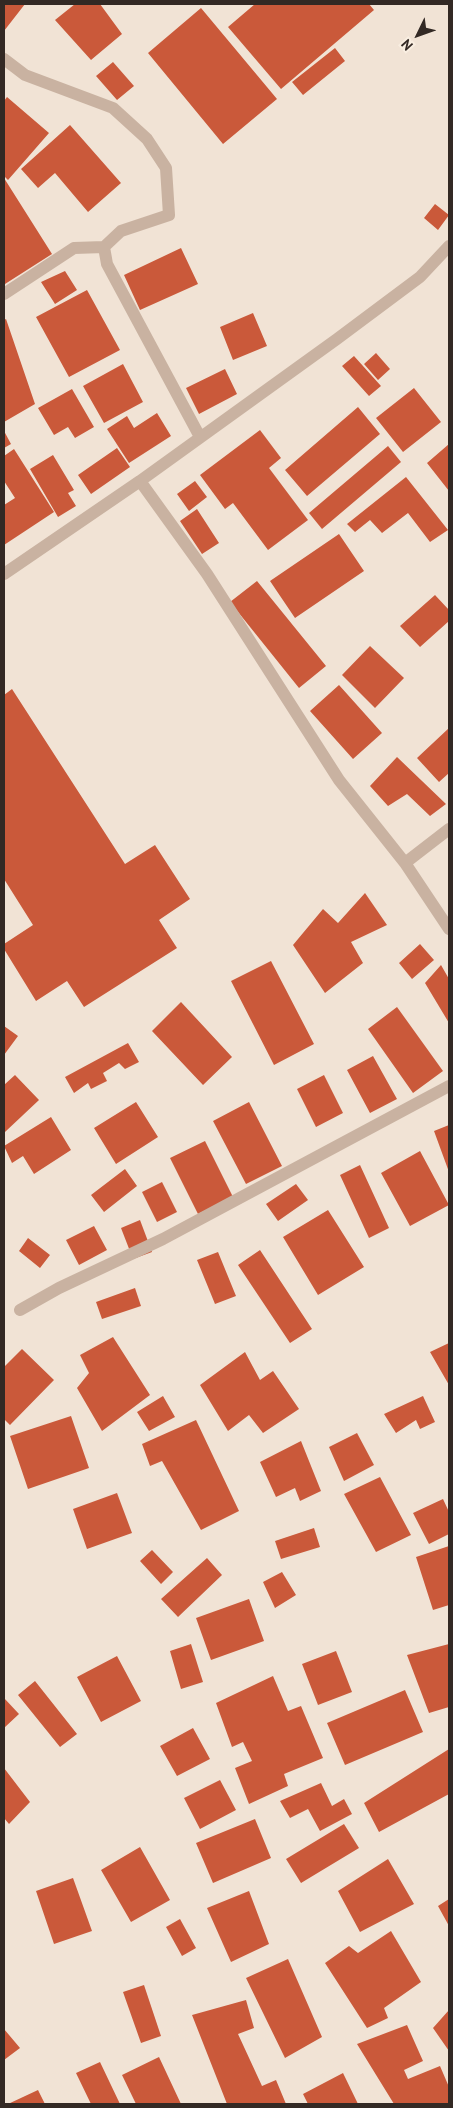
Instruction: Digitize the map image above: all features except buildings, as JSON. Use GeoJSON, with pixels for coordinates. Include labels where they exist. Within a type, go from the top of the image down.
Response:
{"type":"FeatureCollection","features":[{"type":"Feature","properties":{"kind":"street"},"geometry":{"type":"LineString","coordinates":[[4,59],[25,75],[113,108],[147,139],[166,168],[169,215],[121,231],[104,247],[74,248],[4,294]]}},
{"type":"Feature","properties":{"kind":"street"},"geometry":{"type":"LineString","coordinates":[[4,574],[140,480],[337,339],[420,277],[449,246]]}},
{"type":"Feature","properties":{"kind":"street"},"geometry":{"type":"LineString","coordinates":[[104,247],[107,264],[200,437]]}},
{"type":"Feature","properties":{"kind":"street"},"geometry":{"type":"LineString","coordinates":[[140,480],[207,574],[339,780],[405,863],[449,929]]}},
{"type":"Feature","properties":{"kind":"street"},"geometry":{"type":"LineString","coordinates":[[405,863],[449,828]]}},
{"type":"Feature","properties":{"kind":"street"},"geometry":{"type":"LineString","coordinates":[[20,1310],[59,1288],[163,1239],[449,1086]]}}]}
